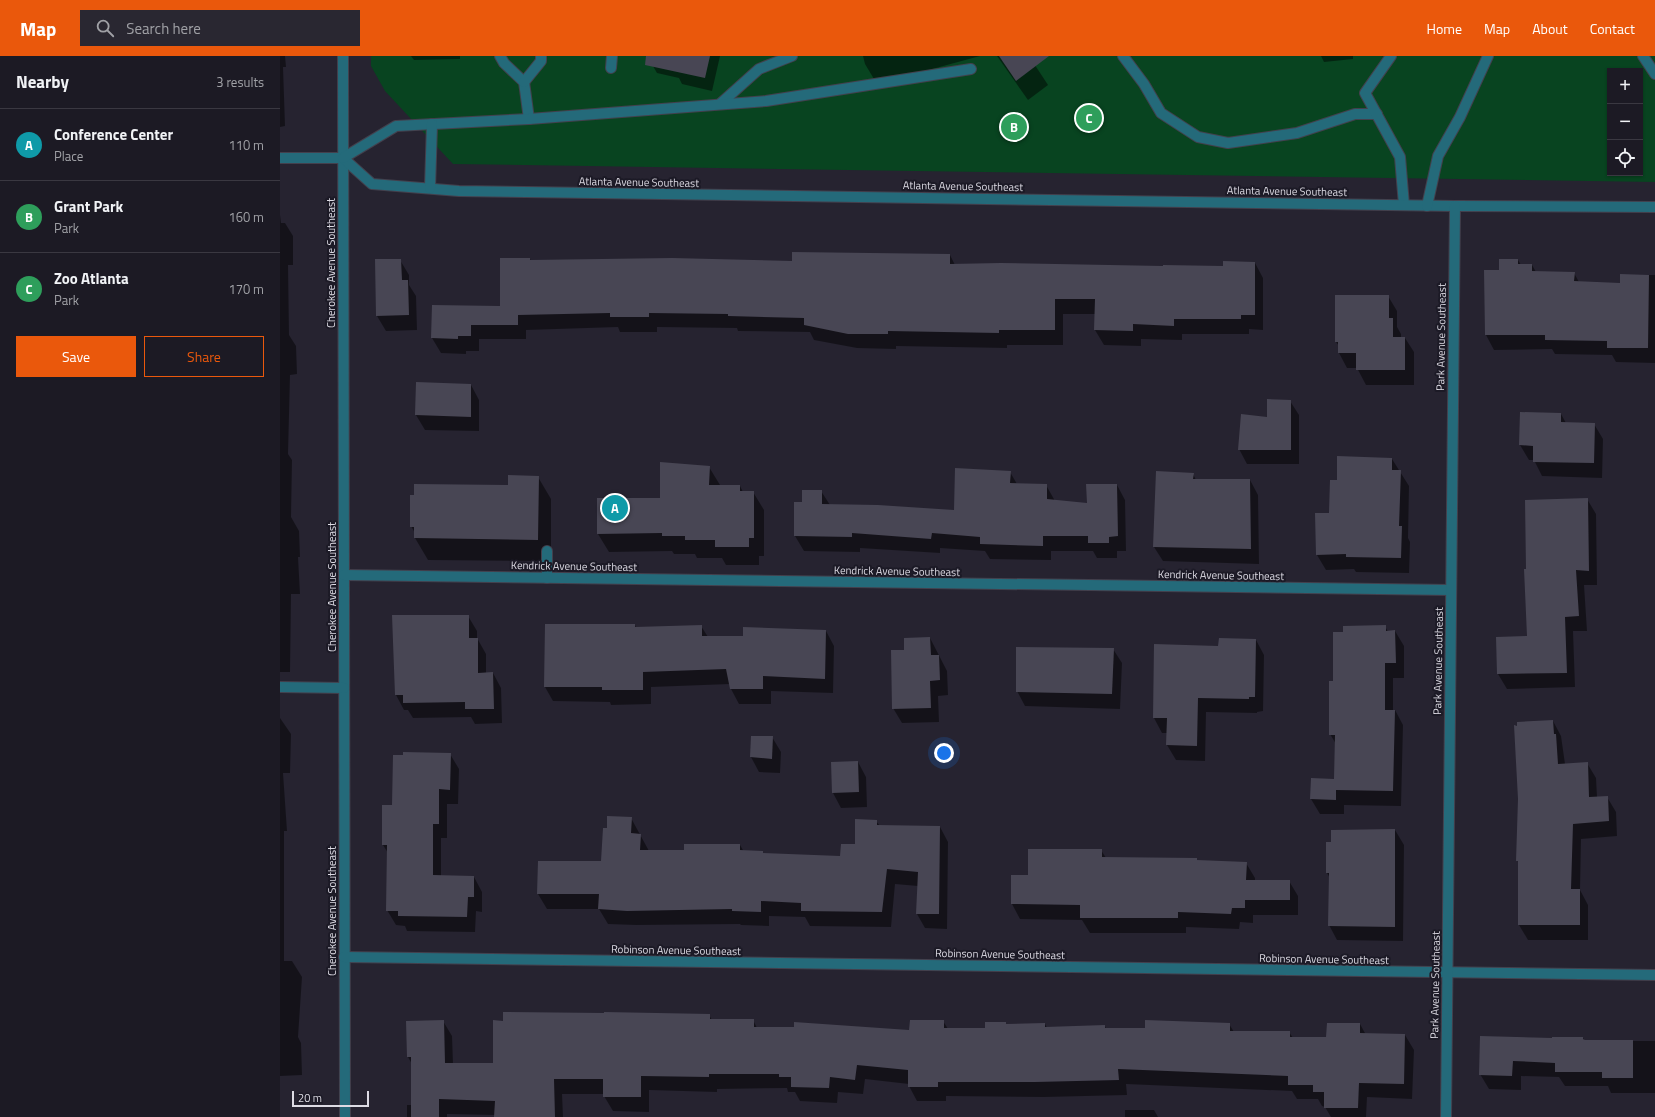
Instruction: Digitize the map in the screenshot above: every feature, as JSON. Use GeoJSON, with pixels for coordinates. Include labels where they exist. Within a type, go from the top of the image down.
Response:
{"type":"FeatureCollection","features":[{"type":"Feature","properties":{"kind":"street","name":"Cherokee Avenue Southeast"},"geometry":{"type":"LineString","coordinates":[[343,56],[345,1117]]}},
{"type":"Feature","properties":{"kind":"street"},"geometry":{"type":"LineString","coordinates":[[500,56],[504,63],[524,82],[529,119]]}},
{"type":"Feature","properties":{"kind":"street"},"geometry":{"type":"LineString","coordinates":[[524,82],[541,61],[541,56]]}},
{"type":"Feature","properties":{"kind":"street"},"geometry":{"type":"LineString","coordinates":[[611,68],[612,56]]}},
{"type":"Feature","properties":{"kind":"street"},"geometry":{"type":"LineString","coordinates":[[720,104],[759,69],[792,56]]}},
{"type":"Feature","properties":{"kind":"street"},"geometry":{"type":"LineString","coordinates":[[1123,56],[1144,84],[1161,113],[1198,137],[1228,143],[1297,133],[1355,114],[1377,114]]}},
{"type":"Feature","properties":{"kind":"street"},"geometry":{"type":"LineString","coordinates":[[1390,56],[1365,93],[1400,157],[1404,205]]}},
{"type":"Feature","properties":{"kind":"street"},"geometry":{"type":"LineString","coordinates":[[1427,206],[1438,156],[1460,117],[1488,56]]}},
{"type":"Feature","properties":{"kind":"street"},"geometry":{"type":"LineString","coordinates":[[1643,56],[1655,74]]}},
{"type":"Feature","properties":{"kind":"street"},"geometry":{"type":"LineString","coordinates":[[280,158],[343,158],[396,126],[529,119],[766,101],[971,69]]}},
{"type":"Feature","properties":{"kind":"street"},"geometry":{"type":"LineString","coordinates":[[430,188],[432,124]]}},
{"type":"Feature","properties":{"kind":"street","name":"Atlanta Avenue Southeast"},"geometry":{"type":"LineString","coordinates":[[343,158],[372,184],[475,191],[1427,206],[1655,208]]}},
{"type":"Feature","properties":{"kind":"street","name":"Park Avenue Southeast"},"geometry":{"type":"LineString","coordinates":[[1446,1117],[1455,206]]}},
{"type":"Feature","properties":{"kind":"street"},"geometry":{"type":"LineString","coordinates":[[547,551],[547,578]]}},
{"type":"Feature","properties":{"kind":"street","name":"Kendrick Avenue Southeast"},"geometry":{"type":"LineString","coordinates":[[344,575],[1451,590]]}},
{"type":"Feature","properties":{"kind":"street"},"geometry":{"type":"LineString","coordinates":[[280,687],[344,688]]}},
{"type":"Feature","properties":{"kind":"street","name":"Robinson Avenue Southeast"},"geometry":{"type":"LineString","coordinates":[[344,957],[1655,975]]}},
{"type":"Feature","properties":{"kind":"green space"},"geometry":{"type":"Polygon","coordinates":[[[371,56],[1655,56],[1655,182],[453,164],[385,91],[371,66],[371,56]]]}},
{"type":"Feature","properties":{"kind":"building"},"geometry":{"type":"Polygon","coordinates":[[[646,56],[710,56],[705,78],[645,65],[646,56]]]}},
{"type":"Feature","properties":{"kind":"building"},"geometry":{"type":"Polygon","coordinates":[[[999,56],[1049,56],[1016,81],[999,56]]]}},
{"type":"Feature","properties":{"kind":"building"},"geometry":{"type":"Polygon","coordinates":[[[792,252],[950,254],[950,264],[1001,263],[1223,266],[1223,261],[1255,262],[1255,315],[1241,315],[1241,319],[1174,319],[1174,326],[1133,324],[1133,331],[1094,330],[1095,299],[1055,299],[1055,330],[999,330],[999,333],[888,331],[888,334],[848,334],[804,325],[804,318],[728,316],[728,314],[649,313],[649,317],[610,317],[610,313],[518,315],[518,325],[471,325],[471,336],[458,336],[458,339],[431,338],[432,305],[500,306],[500,258],[530,258],[530,260],[672,258],[792,261],[792,252]]]}},
{"type":"Feature","properties":{"kind":"building"},"geometry":{"type":"Polygon","coordinates":[[[375,259],[401,259],[402,280],[408,280],[409,315],[376,316],[375,259]]]}},
{"type":"Feature","properties":{"kind":"building"},"geometry":{"type":"Polygon","coordinates":[[[1499,259],[1518,259],[1518,264],[1532,264],[1532,271],[1575,272],[1574,281],[1620,283],[1620,274],[1649,275],[1648,348],[1607,348],[1607,341],[1545,340],[1545,335],[1485,335],[1484,270],[1499,270],[1499,259]]]}},
{"type":"Feature","properties":{"kind":"building"},"geometry":{"type":"Polygon","coordinates":[[[1335,295],[1389,295],[1389,318],[1393,318],[1393,337],[1405,337],[1405,370],[1356,370],[1356,353],[1338,353],[1338,342],[1335,342],[1335,295]]]}},
{"type":"Feature","properties":{"kind":"building"},"geometry":{"type":"Polygon","coordinates":[[[416,382],[471,384],[471,417],[415,415],[416,382]]]}},
{"type":"Feature","properties":{"kind":"building"},"geometry":{"type":"Polygon","coordinates":[[[1267,399],[1291,400],[1291,450],[1238,450],[1241,414],[1267,417],[1267,399]]]}},
{"type":"Feature","properties":{"kind":"building"},"geometry":{"type":"Polygon","coordinates":[[[1520,412],[1561,413],[1561,422],[1595,423],[1594,463],[1533,462],[1533,446],[1519,445],[1520,412]]]}},
{"type":"Feature","properties":{"kind":"building"},"geometry":{"type":"Polygon","coordinates":[[[1337,456],[1392,458],[1392,470],[1401,470],[1399,526],[1402,526],[1401,558],[1346,557],[1346,554],[1316,555],[1315,513],[1329,513],[1330,480],[1337,480],[1337,456]]]}},
{"type":"Feature","properties":{"kind":"building"},"geometry":{"type":"Polygon","coordinates":[[[660,462],[710,466],[709,485],[740,485],[740,491],[754,491],[754,538],[749,538],[749,547],[715,547],[715,540],[685,540],[685,536],[662,536],[662,533],[597,534],[597,498],[660,498],[660,462]]]}},
{"type":"Feature","properties":{"kind":"building"},"geometry":{"type":"Polygon","coordinates":[[[955,468],[1011,471],[1010,483],[1047,484],[1047,499],[1087,503],[1086,484],[1117,484],[1118,536],[1109,537],[1109,543],[1088,543],[1088,536],[1043,536],[1043,546],[980,544],[980,537],[932,533],[931,539],[852,533],[852,537],[794,536],[794,502],[802,502],[802,490],[822,490],[822,504],[878,505],[954,510],[955,468]]]}},
{"type":"Feature","properties":{"kind":"building"},"geometry":{"type":"Polygon","coordinates":[[[1156,471],[1194,473],[1193,479],[1250,479],[1251,549],[1153,547],[1156,471]]]}},
{"type":"Feature","properties":{"kind":"building"},"geometry":{"type":"Polygon","coordinates":[[[508,475],[539,476],[538,540],[414,538],[414,527],[410,527],[410,495],[414,495],[414,484],[508,485],[508,475]]]}},
{"type":"Feature","properties":{"kind":"building"},"geometry":{"type":"Polygon","coordinates":[[[1588,498],[1589,571],[1576,570],[1579,616],[1565,617],[1567,673],[1497,674],[1496,637],[1527,636],[1524,569],[1526,569],[1525,500],[1588,498]]]}},
{"type":"Feature","properties":{"kind":"building"},"geometry":{"type":"Polygon","coordinates":[[[392,615],[469,615],[469,638],[478,638],[478,673],[493,672],[494,709],[465,709],[465,702],[403,703],[403,695],[395,695],[392,615]]]}},
{"type":"Feature","properties":{"kind":"building"},"geometry":{"type":"Polygon","coordinates":[[[545,624],[635,624],[635,627],[702,625],[702,636],[743,636],[743,627],[826,630],[825,679],[763,676],[763,689],[730,689],[726,669],[643,672],[643,690],[602,690],[602,687],[544,687],[545,624]]]}},
{"type":"Feature","properties":{"kind":"building"},"geometry":{"type":"Polygon","coordinates":[[[1386,625],[1386,631],[1395,630],[1396,663],[1385,663],[1385,710],[1395,710],[1393,791],[1336,790],[1336,800],[1310,799],[1311,778],[1334,779],[1335,735],[1329,735],[1329,681],[1333,681],[1333,632],[1343,632],[1343,626],[1386,625]]]}},
{"type":"Feature","properties":{"kind":"building"},"geometry":{"type":"Polygon","coordinates":[[[930,637],[931,655],[939,655],[940,680],[930,681],[931,708],[892,709],[891,650],[904,650],[904,638],[930,637]]]}},
{"type":"Feature","properties":{"kind":"building"},"geometry":{"type":"Polygon","coordinates":[[[1219,638],[1256,639],[1255,697],[1249,697],[1249,699],[1198,698],[1197,746],[1166,745],[1167,718],[1153,718],[1154,644],[1218,646],[1219,638]]]}},
{"type":"Feature","properties":{"kind":"building"},"geometry":{"type":"Polygon","coordinates":[[[1016,647],[1114,648],[1112,694],[1016,692],[1016,647]]]}},
{"type":"Feature","properties":{"kind":"building"},"geometry":{"type":"Polygon","coordinates":[[[1553,720],[1554,734],[1556,734],[1558,764],[1588,762],[1589,797],[1608,796],[1609,821],[1573,824],[1571,889],[1580,889],[1580,925],[1518,925],[1518,861],[1516,861],[1518,799],[1514,725],[1517,726],[1517,722],[1553,720]]]}},
{"type":"Feature","properties":{"kind":"building"},"geometry":{"type":"Polygon","coordinates":[[[751,736],[773,736],[772,759],[750,757],[751,736]]]}},
{"type":"Feature","properties":{"kind":"building"},"geometry":{"type":"Polygon","coordinates":[[[403,752],[451,753],[450,790],[439,789],[439,824],[433,824],[433,875],[474,876],[474,897],[468,897],[467,917],[398,916],[398,911],[386,911],[387,845],[382,845],[382,805],[392,805],[393,755],[403,755],[403,752]]]}},
{"type":"Feature","properties":{"kind":"building"},"geometry":{"type":"Polygon","coordinates":[[[858,761],[859,792],[832,793],[831,762],[858,761]]]}},
{"type":"Feature","properties":{"kind":"building"},"geometry":{"type":"Polygon","coordinates":[[[607,816],[632,817],[631,833],[641,834],[640,850],[684,850],[684,844],[740,844],[740,850],[763,851],[763,853],[840,856],[841,844],[855,844],[855,819],[877,820],[877,825],[940,826],[939,914],[916,914],[918,872],[887,869],[882,912],[801,911],[801,903],[761,901],[761,912],[732,911],[732,909],[627,911],[598,909],[599,894],[537,894],[538,861],[601,861],[603,828],[607,828],[607,816]]]}},
{"type":"Feature","properties":{"kind":"building"},"geometry":{"type":"Polygon","coordinates":[[[1395,829],[1395,927],[1328,926],[1329,873],[1326,873],[1326,842],[1331,842],[1331,830],[1395,829]]]}},
{"type":"Feature","properties":{"kind":"building"},"geometry":{"type":"Polygon","coordinates":[[[1028,849],[1102,849],[1102,857],[1197,858],[1197,860],[1247,862],[1246,880],[1290,880],[1290,900],[1245,900],[1245,908],[1232,908],[1231,914],[1178,912],[1178,918],[1080,918],[1080,905],[1011,904],[1011,875],[1028,875],[1028,849]]]}},
{"type":"Feature","properties":{"kind":"building"},"geometry":{"type":"Polygon","coordinates":[[[503,1012],[710,1014],[710,1019],[754,1019],[754,1027],[794,1027],[794,1022],[909,1030],[910,1020],[944,1020],[944,1028],[985,1028],[985,1022],[1006,1022],[1006,1024],[1045,1023],[1045,1027],[1105,1025],[1105,1028],[1145,1028],[1145,1020],[1230,1023],[1230,1031],[1290,1031],[1290,1037],[1326,1037],[1327,1023],[1360,1023],[1360,1033],[1405,1034],[1404,1084],[1359,1083],[1358,1108],[1324,1108],[1324,1092],[1313,1092],[1313,1085],[1288,1085],[1288,1076],[1118,1069],[1119,1080],[938,1082],[938,1087],[908,1087],[908,1070],[857,1065],[855,1080],[830,1077],[829,1088],[791,1087],[791,1077],[779,1077],[779,1074],[709,1074],[709,1077],[641,1076],[641,1097],[603,1097],[603,1079],[554,1079],[555,1117],[494,1117],[495,1101],[439,1099],[439,1117],[411,1117],[411,1057],[407,1057],[406,1021],[444,1020],[445,1063],[493,1063],[493,1020],[503,1021],[503,1012]]]}},
{"type":"Feature","properties":{"kind":"building"},"geometry":{"type":"Polygon","coordinates":[[[1480,1036],[1552,1038],[1583,1037],[1585,1040],[1633,1040],[1633,1078],[1602,1078],[1602,1072],[1555,1072],[1555,1063],[1513,1061],[1512,1076],[1479,1075],[1480,1036]]]}},
{"type":"Feature","properties":{"kind":"place","name":"Zoo Atlanta"},"geometry":{"type":"Point","coordinates":[1089,118]}},
{"type":"Feature","properties":{"kind":"place","name":"Grant Park"},"geometry":{"type":"Point","coordinates":[1014,127]}},
{"type":"Feature","properties":{"kind":"place","name":"Conference Center"},"geometry":{"type":"Point","coordinates":[615,508]}}]}
